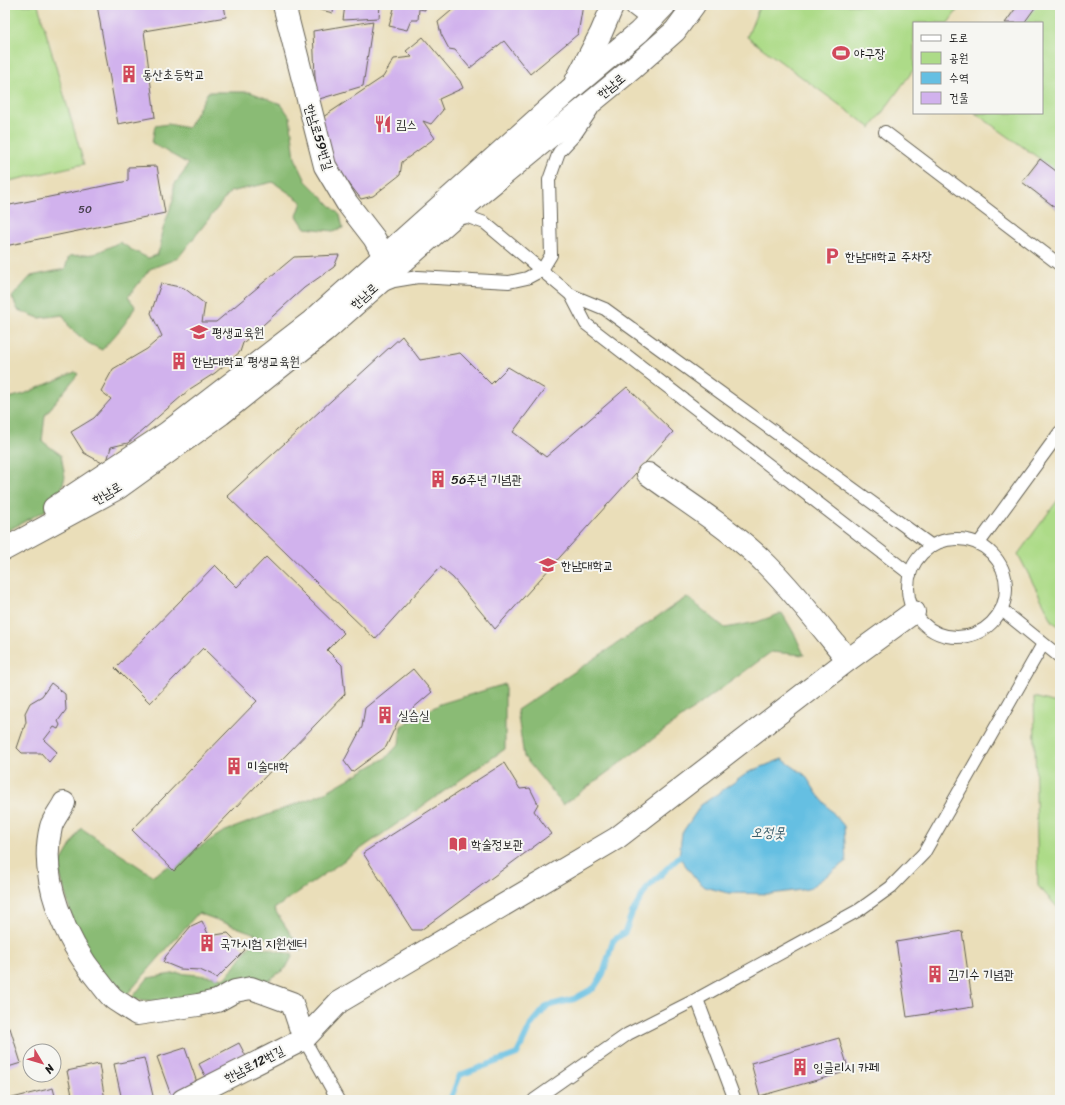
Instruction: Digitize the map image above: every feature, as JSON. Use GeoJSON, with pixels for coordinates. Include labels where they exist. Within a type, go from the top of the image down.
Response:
{"type":"FeatureCollection","features":[{"type":"Feature","properties":{"kind":"street","name":"한남로59번길"},"geometry":{"type":"LineString","coordinates":[[284,5],[325,166],[347,204],[374,238],[384,256]]}},
{"type":"Feature","properties":{"kind":"street"},"geometry":{"type":"LineString","coordinates":[[572,88],[601,33],[613,5]]}},
{"type":"Feature","properties":{"kind":"street"},"geometry":{"type":"LineString","coordinates":[[636,5],[659,12]]}},
{"type":"Feature","properties":{"kind":"street","name":"한남로"},"geometry":{"type":"LineString","coordinates":[[5,549],[118,488],[221,414],[324,332],[484,191],[632,69],[675,31],[694,5]]}},
{"type":"Feature","properties":{"kind":"street","name":"한남로"},"geometry":{"type":"LineString","coordinates":[[5,533],[60,505],[167,433],[312,321],[572,88],[639,32],[659,12]]}},
{"type":"Feature","properties":{"kind":"street"},"geometry":{"type":"LineString","coordinates":[[648,474],[738,538],[767,564],[848,660]]}},
{"type":"Feature","properties":{"kind":"street","name":"한남로12번길"},"geometry":{"type":"LineString","coordinates":[[183,1100],[304,1039],[339,1002],[617,838],[848,660],[914,612]]}},
{"type":"Feature","properties":{"kind":"street"},"geometry":{"type":"LineString","coordinates":[[64,803],[51,826],[47,860],[51,888],[75,947],[93,974],[114,998],[137,1014],[198,1006],[217,1001],[235,991],[251,988],[292,1003],[304,1039]]}},
{"type":"Feature","properties":{"kind":"lane"},"geometry":{"type":"LineString","coordinates":[[373,288],[394,281],[418,277],[509,282],[527,278],[542,270],[551,255],[549,180],[551,173],[559,152],[575,136],[606,90]]}},
{"type":"Feature","properties":{"kind":"lane"},"geometry":{"type":"LineString","coordinates":[[885,132],[1060,265]]}},
{"type":"Feature","properties":{"kind":"lane"},"geometry":{"type":"LineString","coordinates":[[484,191],[477,208],[485,223]]}},
{"type":"Feature","properties":{"kind":"lane"},"geometry":{"type":"LineString","coordinates":[[449,221],[468,217],[485,223],[571,295],[605,309],[932,546]]}},
{"type":"Feature","properties":{"kind":"lane"},"geometry":{"type":"LineString","coordinates":[[571,295],[586,324],[910,574]]}},
{"type":"Feature","properties":{"kind":"lane"},"geometry":{"type":"LineString","coordinates":[[979,544],[1060,432]]}},
{"type":"Feature","properties":{"kind":"lane"},"geometry":{"type":"LineString","coordinates":[[963,539],[979,544],[992,553],[1001,565],[1006,580],[1007,596],[1002,610],[993,623],[980,632],[966,637],[950,637],[935,633],[923,624],[914,612],[909,600],[908,587],[910,574],[915,563],[922,553],[932,546],[947,540],[963,539]]}},
{"type":"Feature","properties":{"kind":"lane"},"geometry":{"type":"LineString","coordinates":[[1002,610],[1060,657]]}},
{"type":"Feature","properties":{"kind":"lane"},"geometry":{"type":"LineString","coordinates":[[534,1100],[628,1034],[697,999],[859,910],[891,887],[924,853],[1043,644]]}},
{"type":"Feature","properties":{"kind":"lane"},"geometry":{"type":"LineString","coordinates":[[697,999],[735,1100]]}},
{"type":"Feature","properties":{"kind":"lane"},"geometry":{"type":"LineString","coordinates":[[304,1039],[338,1100]]}},
{"type":"Feature","properties":{"kind":"green space"},"geometry":{"type":"Polygon","coordinates":[[[5,5],[38,5],[84,164],[5,182],[5,5]]]}},
{"type":"Feature","properties":{"kind":"green space","name":"야구장"},"geometry":{"type":"Polygon","coordinates":[[[760,5],[961,5],[949,22],[913,22],[913,70],[871,128],[747,37],[760,5]]]}},
{"type":"Feature","properties":{"kind":"green space"},"geometry":{"type":"Polygon","coordinates":[[[1018,5],[1060,5],[1060,211],[1022,182],[1040,159],[976,114],[1043,114],[1043,22],[1006,22],[1018,5]]]}},
{"type":"Feature","properties":{"kind":"green space"},"geometry":{"type":"Polygon","coordinates":[[[208,92],[250,92],[281,104],[290,117],[295,158],[306,181],[340,215],[343,228],[333,231],[305,228],[297,216],[302,202],[273,182],[230,192],[178,258],[150,269],[128,297],[135,306],[129,318],[102,350],[88,343],[70,328],[63,315],[39,318],[18,310],[12,297],[31,276],[65,269],[69,256],[94,254],[120,242],[148,258],[157,255],[161,245],[161,235],[173,200],[174,185],[188,164],[152,143],[155,126],[168,124],[188,128],[208,92]]]}},
{"type":"Feature","properties":{"kind":"green space"},"geometry":{"type":"Polygon","coordinates":[[[75,372],[78,374],[45,415],[42,441],[61,455],[65,477],[57,504],[5,532],[5,399],[24,394],[75,372]]]}},
{"type":"Feature","properties":{"kind":"green space"},"geometry":{"type":"Polygon","coordinates":[[[1060,497],[1060,627],[1053,622],[1018,554],[1060,497]]]}},
{"type":"Feature","properties":{"kind":"green space"},"geometry":{"type":"Polygon","coordinates":[[[687,597],[725,628],[757,622],[782,613],[795,635],[804,655],[771,652],[563,805],[524,757],[517,710],[687,597]]]}},
{"type":"Feature","properties":{"kind":"green space"},"geometry":{"type":"Polygon","coordinates":[[[505,684],[505,749],[274,909],[302,951],[198,913],[123,999],[79,943],[58,867],[81,828],[153,876],[223,832],[322,794],[387,757],[399,744],[401,726],[440,704],[505,684]]]}},
{"type":"Feature","properties":{"kind":"green space"},"geometry":{"type":"Polygon","coordinates":[[[1034,697],[1060,704],[1060,909],[1038,886],[1034,697]]]}},
{"type":"Feature","properties":{"kind":"green space"},"geometry":{"type":"Polygon","coordinates":[[[251,944],[293,955],[286,968],[231,1007],[131,999],[148,978],[178,973],[226,978],[251,944]]]}},
{"type":"Feature","properties":{"kind":"water","name":"오정못"},"geometry":{"type":"Polygon","coordinates":[[[782,759],[805,775],[818,795],[844,826],[846,862],[808,889],[771,894],[728,893],[705,887],[696,879],[679,857],[682,833],[701,805],[749,772],[782,759]]]}},
{"type":"Feature","properties":{"kind":"building","name":"동산초등학교"},"geometry":{"type":"Polygon","coordinates":[[[97,5],[224,5],[226,17],[144,31],[155,117],[118,124],[97,5]]]}},
{"type":"Feature","properties":{"kind":"building"},"geometry":{"type":"Polygon","coordinates":[[[316,5],[334,5],[333,13],[317,9],[316,5]]]}},
{"type":"Feature","properties":{"kind":"building"},"geometry":{"type":"Polygon","coordinates":[[[345,5],[380,5],[379,18],[343,20],[345,5]]]}},
{"type":"Feature","properties":{"kind":"building"},"geometry":{"type":"Polygon","coordinates":[[[395,5],[425,5],[425,10],[419,9],[418,20],[411,20],[407,30],[389,26],[395,5]]]}},
{"type":"Feature","properties":{"kind":"building"},"geometry":{"type":"Polygon","coordinates":[[[458,5],[583,5],[578,34],[530,74],[504,41],[470,68],[455,50],[449,49],[441,34],[438,22],[458,5]]]}},
{"type":"Feature","properties":{"kind":"building"},"geometry":{"type":"Polygon","coordinates":[[[1018,5],[1037,5],[1025,22],[1006,22],[1018,5]]]}},
{"type":"Feature","properties":{"kind":"building"},"geometry":{"type":"Polygon","coordinates":[[[373,21],[363,86],[316,100],[313,31],[373,21]]]}},
{"type":"Feature","properties":{"kind":"building"},"geometry":{"type":"Polygon","coordinates":[[[423,37],[460,81],[463,88],[439,99],[443,110],[431,124],[423,121],[435,138],[402,162],[400,175],[373,196],[361,199],[330,159],[320,119],[383,77],[394,59],[412,57],[406,51],[423,37]]]}},
{"type":"Feature","properties":{"kind":"building"},"geometry":{"type":"Polygon","coordinates":[[[1040,159],[1060,174],[1060,211],[1022,182],[1040,159]]]}},
{"type":"Feature","properties":{"kind":"building"},"geometry":{"type":"Polygon","coordinates":[[[157,166],[165,213],[5,246],[5,206],[128,181],[128,167],[157,166]]]}},
{"type":"Feature","properties":{"kind":"building","name":"한남대학교 평생교육원"},"geometry":{"type":"Polygon","coordinates":[[[339,255],[334,267],[304,288],[243,343],[240,352],[215,373],[190,389],[128,443],[111,447],[106,465],[84,453],[71,432],[94,418],[111,399],[101,391],[113,369],[147,349],[162,336],[151,313],[161,283],[184,288],[205,304],[202,322],[216,322],[294,257],[339,255]]]}},
{"type":"Feature","properties":{"kind":"building","name":"56주년 기념관"},"geometry":{"type":"Polygon","coordinates":[[[402,336],[420,360],[460,353],[491,384],[508,367],[545,389],[513,432],[546,457],[627,387],[673,432],[495,629],[453,578],[440,567],[375,639],[227,496],[402,336]]]}},
{"type":"Feature","properties":{"kind":"building","name":"미술대학"},"geometry":{"type":"Polygon","coordinates":[[[266,557],[344,633],[327,650],[342,665],[345,694],[174,871],[132,830],[257,701],[203,648],[150,703],[115,668],[215,565],[237,587],[266,557]]]}},
{"type":"Feature","properties":{"kind":"building","name":"실습실"},"geometry":{"type":"Polygon","coordinates":[[[413,669],[432,692],[398,721],[386,747],[352,772],[344,761],[362,727],[365,708],[413,669]]]}},
{"type":"Feature","properties":{"kind":"building"},"geometry":{"type":"Polygon","coordinates":[[[51,683],[65,694],[66,710],[58,721],[60,725],[58,729],[54,727],[44,740],[57,752],[49,762],[41,753],[22,753],[17,748],[26,722],[25,713],[30,703],[42,696],[51,683]]]}},
{"type":"Feature","properties":{"kind":"building","name":"학술정보관"},"geometry":{"type":"Polygon","coordinates":[[[504,763],[520,789],[530,788],[538,804],[534,811],[551,834],[421,930],[412,930],[363,853],[504,763]]]}},
{"type":"Feature","properties":{"kind":"building","name":"국가시험 지원센터"},"geometry":{"type":"Polygon","coordinates":[[[202,921],[209,936],[228,933],[245,950],[217,978],[200,970],[180,969],[163,962],[166,956],[191,926],[202,921]]]}},
{"type":"Feature","properties":{"kind":"building","name":"김기수 기념관"},"geometry":{"type":"Polygon","coordinates":[[[962,931],[973,1007],[907,1017],[896,942],[962,931]]]}},
{"type":"Feature","properties":{"kind":"building"},"geometry":{"type":"Polygon","coordinates":[[[10,1028],[21,1063],[5,1068],[5,1030],[10,1028]]]}},
{"type":"Feature","properties":{"kind":"building","name":"잉글리시 카페"},"geometry":{"type":"Polygon","coordinates":[[[839,1038],[849,1071],[760,1096],[751,1063],[839,1038]]]}},
{"type":"Feature","properties":{"kind":"building"},"geometry":{"type":"Polygon","coordinates":[[[239,1043],[250,1064],[210,1085],[199,1064],[239,1043]]]}},
{"type":"Feature","properties":{"kind":"building"},"geometry":{"type":"Polygon","coordinates":[[[185,1048],[199,1088],[172,1098],[157,1057],[185,1048]]]}},
{"type":"Feature","properties":{"kind":"building"},"geometry":{"type":"Polygon","coordinates":[[[144,1058],[154,1100],[122,1100],[114,1064],[144,1058]]]}},
{"type":"Feature","properties":{"kind":"building"},"geometry":{"type":"Polygon","coordinates":[[[99,1064],[105,1100],[73,1100],[67,1071],[99,1064]]]}},
{"type":"Feature","properties":{"kind":"building"},"geometry":{"type":"Polygon","coordinates":[[[53,1088],[56,1100],[8,1100],[8,1099],[53,1088]]]}},
{"type":"Feature","properties":{"kind":"waterway"},"geometry":{"type":"LineString","coordinates":[[450,1100],[460,1075],[517,1054],[531,1025],[547,1006],[574,999],[594,988],[603,974],[613,941],[625,932],[632,913],[647,888],[679,857]]}},
{"type":"Feature","properties":{"kind":"place","name":"야구장"},"geometry":{"type":"Point","coordinates":[841,53]}},
{"type":"Feature","properties":{"kind":"place","name":"동산초등학교"},"geometry":{"type":"Point","coordinates":[129,74]}},
{"type":"Feature","properties":{"kind":"place","name":"킴스"},"geometry":{"type":"Point","coordinates":[383,124]}},
{"type":"Feature","properties":{"kind":"place","name":"한남대학교 주차장"},"geometry":{"type":"Point","coordinates":[832,256]}},
{"type":"Feature","properties":{"kind":"place","name":"평생교육원"},"geometry":{"type":"Point","coordinates":[199,332]}},
{"type":"Feature","properties":{"kind":"place","name":"한남대학교 평생교육원"},"geometry":{"type":"Point","coordinates":[179,361]}},
{"type":"Feature","properties":{"kind":"place","name":"56주년 기념관"},"geometry":{"type":"Point","coordinates":[438,479]}},
{"type":"Feature","properties":{"kind":"place","name":"한남대학교"},"geometry":{"type":"Point","coordinates":[548,565]}},
{"type":"Feature","properties":{"kind":"place","name":"실습실"},"geometry":{"type":"Point","coordinates":[385,715]}},
{"type":"Feature","properties":{"kind":"place","name":"미술대학"},"geometry":{"type":"Point","coordinates":[234,766]}},
{"type":"Feature","properties":{"kind":"place","name":"학술정보관"},"geometry":{"type":"Point","coordinates":[458,844]}},
{"type":"Feature","properties":{"kind":"place","name":"국가시험 지원센터"},"geometry":{"type":"Point","coordinates":[207,943]}},
{"type":"Feature","properties":{"kind":"place","name":"김기수 기념관"},"geometry":{"type":"Point","coordinates":[935,974]}},
{"type":"Feature","properties":{"kind":"place","name":"잉글리시 카페"},"geometry":{"type":"Point","coordinates":[800,1067]}}]}
